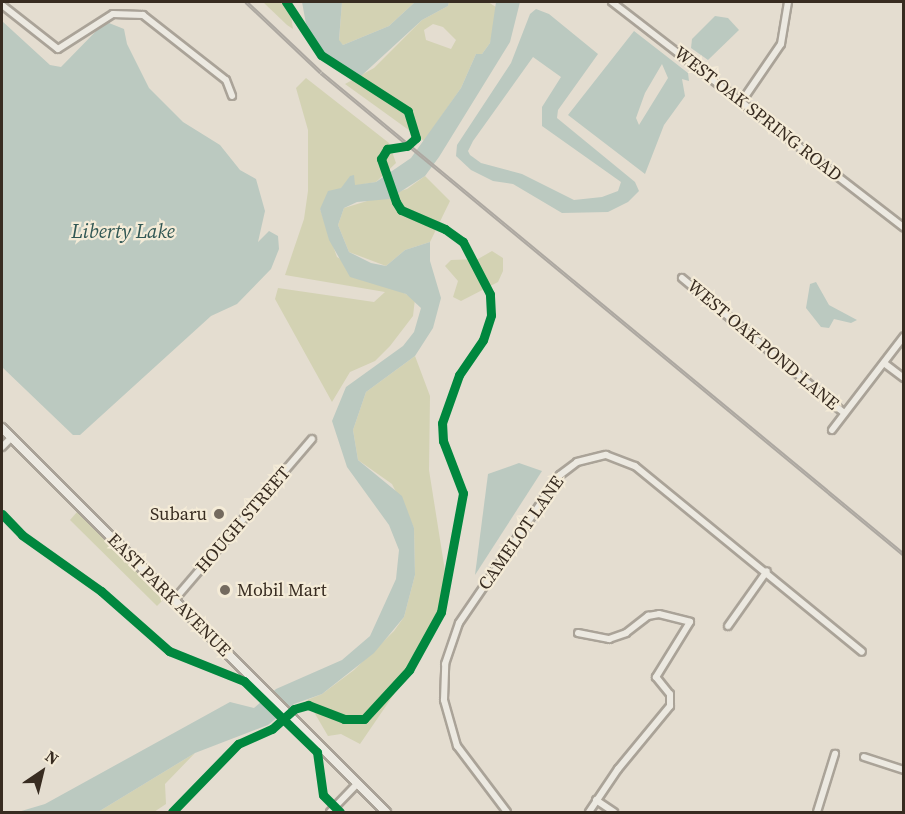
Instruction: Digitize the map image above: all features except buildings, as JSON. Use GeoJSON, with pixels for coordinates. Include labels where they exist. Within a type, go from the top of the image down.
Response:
{"type":"FeatureCollection","features":[{"type":"Feature","properties":{"kind":"main road","name":"EAST PARK AVENUE"},"geometry":{"type":"LineString","coordinates":[[2,428],[386,813]]}},
{"type":"Feature","properties":{"kind":"street","name":"WEST OAK SPRING ROAD"},"geometry":{"type":"LineString","coordinates":[[612,2],[903,228]]}},
{"type":"Feature","properties":{"kind":"street"},"geometry":{"type":"LineString","coordinates":[[742,101],[781,44],[788,2]]}},
{"type":"Feature","properties":{"kind":"street"},"geometry":{"type":"LineString","coordinates":[[2,4],[58,50],[113,14],[143,15],[226,80],[232,96]]}},
{"type":"Feature","properties":{"kind":"street","name":"WEST OAK POND LANE"},"geometry":{"type":"LineString","coordinates":[[681,278],[844,413]]}},
{"type":"Feature","properties":{"kind":"street"},"geometry":{"type":"LineString","coordinates":[[832,429],[903,336]]}},
{"type":"Feature","properties":{"kind":"street"},"geometry":{"type":"LineString","coordinates":[[884,363],[903,378]]}},
{"type":"Feature","properties":{"kind":"street"},"geometry":{"type":"LineString","coordinates":[[2,447],[11,438]]}},
{"type":"Feature","properties":{"kind":"street","name":"HOUGH STREET"},"geometry":{"type":"LineString","coordinates":[[174,600],[312,440]]}},
{"type":"Feature","properties":{"kind":"street","name":"CAMELOT LANE"},"geometry":{"type":"LineString","coordinates":[[507,813],[457,746],[444,700],[445,664],[459,623],[566,468],[597,456],[625,460],[767,571],[862,652]]}},
{"type":"Feature","properties":{"kind":"street"},"geometry":{"type":"LineString","coordinates":[[728,626],[767,571]]}},
{"type":"Feature","properties":{"kind":"street"},"geometry":{"type":"LineString","coordinates":[[578,633],[609,639],[626,633],[648,616],[659,614],[690,622],[656,677],[670,694],[670,706],[596,800],[589,813]]}},
{"type":"Feature","properties":{"kind":"street"},"geometry":{"type":"LineString","coordinates":[[817,813],[835,754]]}},
{"type":"Feature","properties":{"kind":"street"},"geometry":{"type":"LineString","coordinates":[[864,757],[903,770]]}},
{"type":"Feature","properties":{"kind":"street"},"geometry":{"type":"LineString","coordinates":[[330,813],[357,784]]}},
{"type":"Feature","properties":{"kind":"street"},"geometry":{"type":"LineString","coordinates":[[596,800],[614,813]]}},
{"type":"Feature","properties":{"kind":"green space"},"geometry":{"type":"Polygon","coordinates":[[[263,2],[289,2],[293,29],[287,25],[263,2]]]}},
{"type":"Feature","properties":{"kind":"green space"},"geometry":{"type":"Polygon","coordinates":[[[342,2],[415,2],[389,26],[343,45],[339,41],[342,2]]]}},
{"type":"Feature","properties":{"kind":"green space"},"geometry":{"type":"Polygon","coordinates":[[[449,2],[488,2],[496,7],[495,25],[490,43],[482,54],[476,54],[461,88],[424,141],[345,84],[374,68],[422,20],[448,6],[449,2]],[[433,24],[424,30],[426,40],[451,49],[456,40],[443,27],[433,24]]]}},
{"type":"Feature","properties":{"kind":"green space"},"geometry":{"type":"Polygon","coordinates":[[[306,78],[389,143],[396,163],[376,182],[341,188],[320,209],[337,257],[415,299],[413,316],[390,346],[375,361],[350,372],[332,402],[275,299],[278,288],[374,302],[385,292],[285,275],[304,219],[308,191],[308,130],[296,88],[306,78]]]}},
{"type":"Feature","properties":{"kind":"green space"},"geometry":{"type":"Polygon","coordinates":[[[425,176],[450,201],[430,242],[405,250],[386,266],[349,252],[338,225],[344,208],[407,189],[425,176]]]}},
{"type":"Feature","properties":{"kind":"green space"},"geometry":{"type":"Polygon","coordinates":[[[492,251],[503,258],[503,271],[498,282],[461,301],[453,297],[458,281],[445,266],[451,260],[478,259],[492,251]]]}},
{"type":"Feature","properties":{"kind":"green space"},"geometry":{"type":"Polygon","coordinates":[[[415,356],[430,396],[429,470],[445,571],[439,614],[416,662],[360,744],[341,734],[328,736],[307,700],[322,694],[354,670],[394,631],[404,617],[415,575],[414,528],[392,484],[358,460],[353,430],[366,392],[415,356]]]}},
{"type":"Feature","properties":{"kind":"green space"},"geometry":{"type":"Polygon","coordinates":[[[77,512],[164,599],[157,606],[70,520],[77,512]]]}},
{"type":"Feature","properties":{"kind":"green space"},"geometry":{"type":"Polygon","coordinates":[[[195,753],[165,784],[166,804],[154,812],[98,812],[195,753]]]}},
{"type":"Feature","properties":{"kind":"water"},"geometry":{"type":"Polygon","coordinates":[[[302,2],[342,2],[339,40],[343,45],[389,26],[415,2],[449,2],[448,6],[422,20],[361,76],[344,71],[314,44],[308,35],[302,2]]]}},
{"type":"Feature","properties":{"kind":"water"},"geometry":{"type":"Polygon","coordinates":[[[496,2],[520,2],[510,42],[439,157],[425,176],[389,199],[357,202],[344,208],[338,225],[349,252],[371,263],[386,266],[405,250],[430,242],[430,261],[441,298],[433,328],[415,356],[366,392],[353,430],[358,460],[402,496],[414,528],[415,575],[404,617],[374,653],[322,694],[294,704],[268,725],[195,753],[98,812],[18,812],[45,804],[230,702],[254,708],[276,689],[342,660],[370,636],[396,579],[399,550],[389,525],[347,467],[332,421],[346,387],[403,346],[414,332],[421,308],[406,294],[350,277],[329,240],[320,209],[328,191],[341,188],[350,176],[354,175],[355,185],[376,182],[411,158],[461,88],[476,54],[482,54],[490,43],[496,2]]]}},
{"type":"Feature","properties":{"kind":"water"},"geometry":{"type":"Polygon","coordinates":[[[536,9],[549,14],[598,54],[558,110],[557,118],[635,182],[639,191],[628,202],[608,212],[562,213],[513,184],[493,181],[471,170],[456,156],[457,145],[511,63],[530,14],[536,9]],[[533,57],[473,141],[468,151],[470,155],[481,163],[522,174],[574,200],[602,197],[618,191],[621,182],[542,126],[542,107],[561,77],[533,57]]]}},
{"type":"Feature","properties":{"kind":"water"},"geometry":{"type":"Polygon","coordinates":[[[715,16],[728,18],[739,30],[708,60],[691,48],[692,39],[715,16]]]}},
{"type":"Feature","properties":{"kind":"water","name":"Liberty Lake"},"geometry":{"type":"Polygon","coordinates":[[[2,21],[50,65],[61,67],[100,27],[109,23],[124,29],[127,44],[149,88],[183,122],[220,145],[240,170],[256,179],[265,211],[258,242],[269,231],[278,236],[279,249],[271,269],[237,304],[211,316],[80,435],[73,435],[2,367],[2,21]]]}},
{"type":"Feature","properties":{"kind":"water"},"geometry":{"type":"Polygon","coordinates":[[[634,31],[688,73],[689,81],[682,79],[685,96],[664,125],[645,174],[568,115],[634,31]],[[662,64],[645,93],[636,118],[639,125],[668,78],[662,64]]]}},
{"type":"Feature","properties":{"kind":"water"},"geometry":{"type":"Polygon","coordinates":[[[816,282],[829,305],[857,320],[851,323],[834,319],[829,328],[821,327],[806,308],[810,284],[816,282]]]}},
{"type":"Feature","properties":{"kind":"water"},"geometry":{"type":"Polygon","coordinates":[[[519,463],[542,471],[475,575],[488,474],[519,463]]]}},
{"type":"Feature","properties":{"kind":"railway"},"geometry":{"type":"LineString","coordinates":[[246,2],[321,73],[904,555]]}},
{"type":"Feature","properties":{"kind":"cycle path"},"geometry":{"type":"LineString","coordinates":[[172,812],[238,744],[272,729],[294,709],[308,705],[344,719],[364,719],[409,670],[441,612],[463,493],[443,441],[442,423],[459,375],[483,340],[491,315],[490,294],[463,242],[445,229],[401,210],[396,202],[381,159],[387,149],[407,146],[416,138],[408,111],[321,55],[286,2]]}},
{"type":"Feature","properties":{"kind":"cycle path"},"geometry":{"type":"LineString","coordinates":[[2,514],[22,535],[101,591],[169,651],[244,681],[317,752],[323,795],[340,812]]}},
{"type":"Feature","properties":{"kind":"place","name":"Subaru"},"geometry":{"type":"Point","coordinates":[219,514]}},
{"type":"Feature","properties":{"kind":"place","name":"Mobil Mart"},"geometry":{"type":"Point","coordinates":[225,590]}}]}
